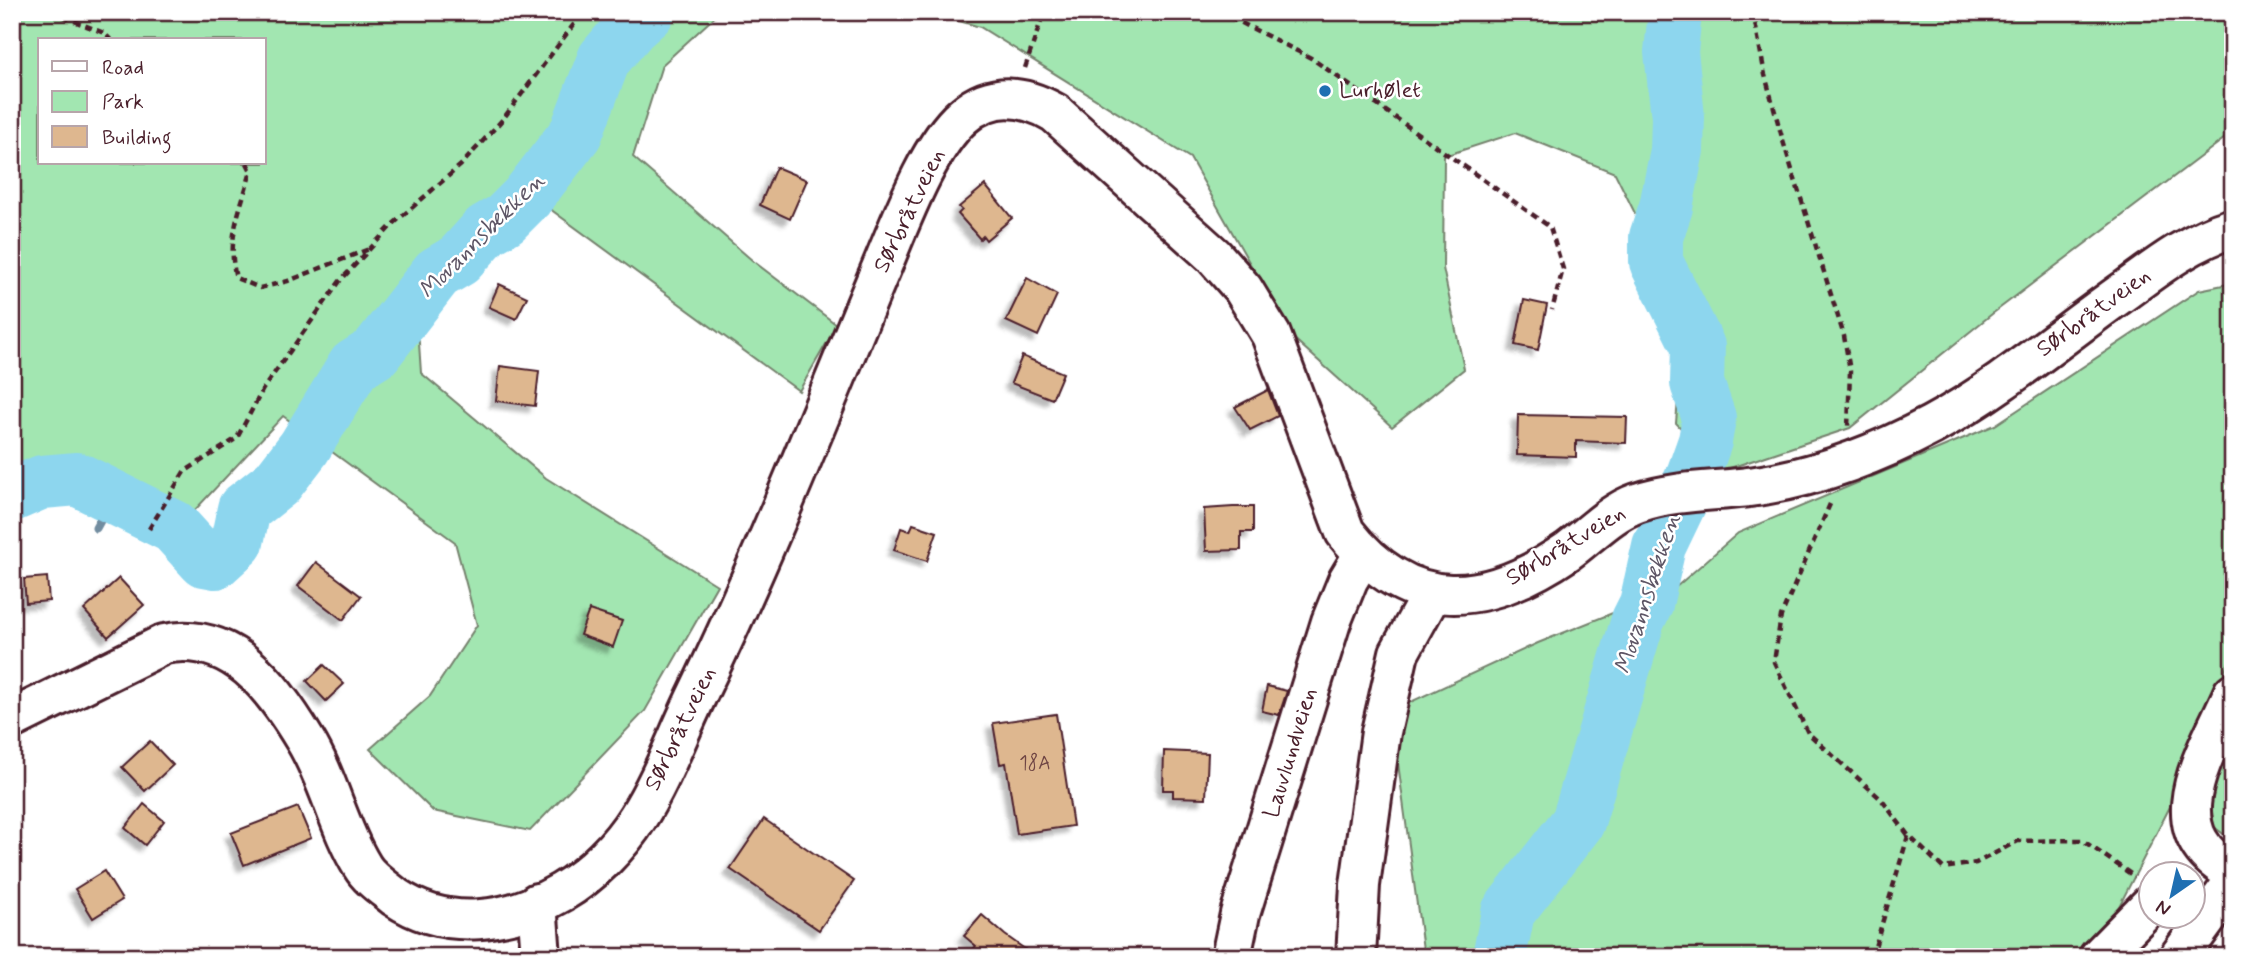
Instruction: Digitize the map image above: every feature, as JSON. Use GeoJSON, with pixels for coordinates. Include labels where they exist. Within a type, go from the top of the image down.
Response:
{"type":"FeatureCollection","features":[{"type":"Feature","properties":{"kind":"street","name":"Sørbråtveien"},"geometry":{"type":"LineString","coordinates":[[12,719],[164,644],[180,641],[215,645],[241,660],[306,741],[363,869],[384,889],[420,910],[451,920],[494,919],[562,892],[596,865],[638,817],[772,535],[808,442],[905,213],[945,138],[960,118],[975,107],[1011,97],[1034,101],[1055,113],[1214,256],[1243,289],[1271,335],[1345,532],[1363,555],[1382,568],[1432,593],[1450,596],[1472,594],[1521,578],[1568,550],[1622,510],[1660,498],[1803,477],[1847,463],[1932,424],[2002,380],[2162,264],[2206,238],[2233,228]]}},
{"type":"Feature","properties":{"kind":"street","name":"Lauvlundveien"},"geometry":{"type":"LineString","coordinates":[[1231,957],[1240,914],[1331,622],[1348,580],[1363,555]]}},
{"type":"Feature","properties":{"kind":"street"},"geometry":{"type":"LineString","coordinates":[[1356,957],[1362,872],[1383,721],[1399,653],[1432,593]]}},
{"type":"Feature","properties":{"kind":"street"},"geometry":{"type":"LineString","coordinates":[[2233,692],[2202,766],[2190,802],[2189,820],[2202,849],[2214,862],[2233,874]]}},
{"type":"Feature","properties":{"kind":"street"},"geometry":{"type":"LineString","coordinates":[[2206,881],[2233,874]]}},
{"type":"Feature","properties":{"kind":"street"},"geometry":{"type":"LineString","coordinates":[[2179,957],[2233,883]]}},
{"type":"Feature","properties":{"kind":"street"},"geometry":{"type":"LineString","coordinates":[[537,903],[541,957]]}},
{"type":"Feature","properties":{"kind":"street"},"geometry":{"type":"LineString","coordinates":[[2099,957],[2136,904]]}},
{"type":"Feature","properties":{"kind":"path"},"geometry":{"type":"LineString","coordinates":[[52,12],[104,33],[109,38]]}},
{"type":"Feature","properties":{"kind":"path"},"geometry":{"type":"LineString","coordinates":[[149,529],[184,472],[237,438],[263,388],[340,281],[371,248],[461,165],[503,120],[583,12]]}},
{"type":"Feature","properties":{"kind":"path"},"geometry":{"type":"LineString","coordinates":[[1032,54],[1044,12]]}},
{"type":"Feature","properties":{"kind":"path"},"geometry":{"type":"LineString","coordinates":[[1220,12],[1311,58],[1549,227],[1563,269],[1552,310]]}},
{"type":"Feature","properties":{"kind":"path"},"geometry":{"type":"LineString","coordinates":[[1753,12],[1765,75],[1844,336],[1850,371],[1847,463],[1781,616],[1774,662],[1808,733],[1881,799],[1908,835],[1942,868],[1976,863],[2018,841],[2082,840],[2136,885]]}},
{"type":"Feature","properties":{"kind":"path"},"geometry":{"type":"LineString","coordinates":[[248,164],[251,170],[232,227],[230,257],[236,278],[260,288],[269,286],[371,248]]}},
{"type":"Feature","properties":{"kind":"path"},"geometry":{"type":"LineString","coordinates":[[1872,957],[1908,835]]}},
{"type":"Feature","properties":{"kind":"green space"},"geometry":{"type":"Polygon","coordinates":[[[12,12],[720,12],[662,65],[633,157],[753,261],[837,325],[799,391],[513,182],[418,328],[421,373],[546,478],[717,585],[645,711],[530,831],[433,811],[370,749],[430,696],[477,625],[455,542],[283,416],[180,526],[63,478],[12,516],[12,12]]]}},
{"type":"Feature","properties":{"kind":"green space"},"geometry":{"type":"Polygon","coordinates":[[[928,12],[2233,12],[2233,132],[1992,314],[1850,428],[1721,471],[1676,423],[1685,314],[1615,173],[1515,133],[1444,156],[1443,268],[1464,369],[1392,427],[1291,336],[1190,158],[980,27],[928,12]]]}},
{"type":"Feature","properties":{"kind":"green space"},"geometry":{"type":"Polygon","coordinates":[[[2233,283],[2233,651],[2177,793],[2143,860],[2136,860],[2136,873],[2110,924],[2082,957],[1424,957],[1391,711],[1538,643],[1675,588],[1738,533],[1995,425],[2199,290],[2233,283]]]}},
{"type":"Feature","properties":{"kind":"green space"},"geometry":{"type":"Polygon","coordinates":[[[2233,727],[2233,841],[2214,827],[2209,790],[2233,727]]]}},
{"type":"Feature","properties":{"kind":"building"},"geometry":{"type":"Polygon","coordinates":[[[776,167],[807,180],[790,219],[760,205],[776,167]]]}},
{"type":"Feature","properties":{"kind":"building"},"geometry":{"type":"Polygon","coordinates":[[[985,185],[1012,218],[986,240],[983,236],[980,239],[958,214],[962,210],[959,207],[985,185]]]}},
{"type":"Feature","properties":{"kind":"building"},"geometry":{"type":"Polygon","coordinates":[[[1027,278],[1057,295],[1038,336],[1006,321],[1027,278]]]}},
{"type":"Feature","properties":{"kind":"building"},"geometry":{"type":"Polygon","coordinates":[[[499,284],[527,297],[516,319],[489,307],[499,284]]]}},
{"type":"Feature","properties":{"kind":"building"},"geometry":{"type":"Polygon","coordinates":[[[1524,300],[1547,305],[1538,350],[1515,345],[1524,300]]]}},
{"type":"Feature","properties":{"kind":"building"},"geometry":{"type":"Polygon","coordinates":[[[1022,356],[1063,373],[1052,399],[1011,383],[1022,356]]]}},
{"type":"Feature","properties":{"kind":"building"},"geometry":{"type":"Polygon","coordinates":[[[500,366],[539,371],[535,406],[496,401],[500,366]]]}},
{"type":"Feature","properties":{"kind":"building"},"geometry":{"type":"Polygon","coordinates":[[[1268,390],[1278,416],[1250,430],[1235,407],[1268,390]]]}},
{"type":"Feature","properties":{"kind":"building"},"geometry":{"type":"Polygon","coordinates":[[[1518,415],[1627,417],[1626,443],[1576,441],[1576,457],[1517,455],[1518,415]]]}},
{"type":"Feature","properties":{"kind":"building"},"geometry":{"type":"Polygon","coordinates":[[[1253,507],[1253,532],[1241,532],[1241,550],[1206,551],[1204,509],[1253,507]]]}},
{"type":"Feature","properties":{"kind":"building"},"geometry":{"type":"Polygon","coordinates":[[[913,524],[937,532],[927,561],[894,550],[901,528],[910,531],[913,524]]]}},
{"type":"Feature","properties":{"kind":"building"},"geometry":{"type":"Polygon","coordinates":[[[316,562],[361,596],[343,620],[298,586],[316,562]]]}},
{"type":"Feature","properties":{"kind":"building"},"geometry":{"type":"Polygon","coordinates":[[[47,577],[49,601],[26,603],[24,579],[47,577]]]}},
{"type":"Feature","properties":{"kind":"building"},"geometry":{"type":"Polygon","coordinates":[[[119,578],[144,605],[108,637],[84,610],[119,578]]]}},
{"type":"Feature","properties":{"kind":"building"},"geometry":{"type":"Polygon","coordinates":[[[589,610],[622,621],[613,647],[580,635],[589,610]]]}},
{"type":"Feature","properties":{"kind":"building"},"geometry":{"type":"Polygon","coordinates":[[[324,665],[344,684],[326,701],[307,681],[324,665]]]}},
{"type":"Feature","properties":{"kind":"building"},"geometry":{"type":"Polygon","coordinates":[[[1267,686],[1287,691],[1279,715],[1262,711],[1267,686]]]}},
{"type":"Feature","properties":{"kind":"building"},"geometry":{"type":"Polygon","coordinates":[[[1056,714],[1073,826],[1017,834],[1006,763],[1000,764],[993,723],[1056,714]]]}},
{"type":"Feature","properties":{"kind":"building"},"geometry":{"type":"Polygon","coordinates":[[[150,741],[173,765],[145,791],[122,767],[150,741]]]}},
{"type":"Feature","properties":{"kind":"building"},"geometry":{"type":"Polygon","coordinates":[[[1164,751],[1208,753],[1206,798],[1173,797],[1173,790],[1163,790],[1164,751]]]}},
{"type":"Feature","properties":{"kind":"building"},"geometry":{"type":"Polygon","coordinates":[[[144,804],[164,821],[145,845],[125,828],[144,804]]]}},
{"type":"Feature","properties":{"kind":"building"},"geometry":{"type":"Polygon","coordinates":[[[298,807],[311,838],[244,865],[231,833],[298,807]]]}},
{"type":"Feature","properties":{"kind":"building"},"geometry":{"type":"Polygon","coordinates":[[[764,819],[854,881],[819,930],[730,869],[764,819]]]}},
{"type":"Feature","properties":{"kind":"building"},"geometry":{"type":"Polygon","coordinates":[[[104,871],[122,900],[93,918],[75,889],[104,871]]]}},
{"type":"Feature","properties":{"kind":"building"},"geometry":{"type":"Polygon","coordinates":[[[982,915],[1036,957],[967,957],[976,946],[964,936],[982,915]]]}},
{"type":"Feature","properties":{"kind":"waterway","name":"Movannsbekken"},"geometry":{"type":"LineString","coordinates":[[12,495],[42,482],[77,479],[174,527],[204,560],[215,562],[237,542],[244,509],[277,483],[304,448],[354,366],[375,353],[437,273],[459,260],[486,230],[505,219],[527,197],[576,133],[604,59],[631,27],[648,12]]}},
{"type":"Feature","properties":{"kind":"waterway","name":"Movannsbekken"},"geometry":{"type":"LineString","coordinates":[[1499,957],[1508,912],[1578,822],[1638,620],[1646,604],[1659,546],[1693,475],[1705,441],[1709,418],[1697,383],[1698,346],[1656,262],[1656,237],[1666,207],[1677,150],[1678,117],[1671,52],[1675,12]]}},
{"type":"Feature","properties":{"kind":"waterway"},"geometry":{"type":"LineString","coordinates":[[96,528],[102,517],[127,502]]}},
{"type":"Feature","properties":{"kind":"place","name":"Lurhølet"},"geometry":{"type":"Point","coordinates":[1325,91]}}]}
